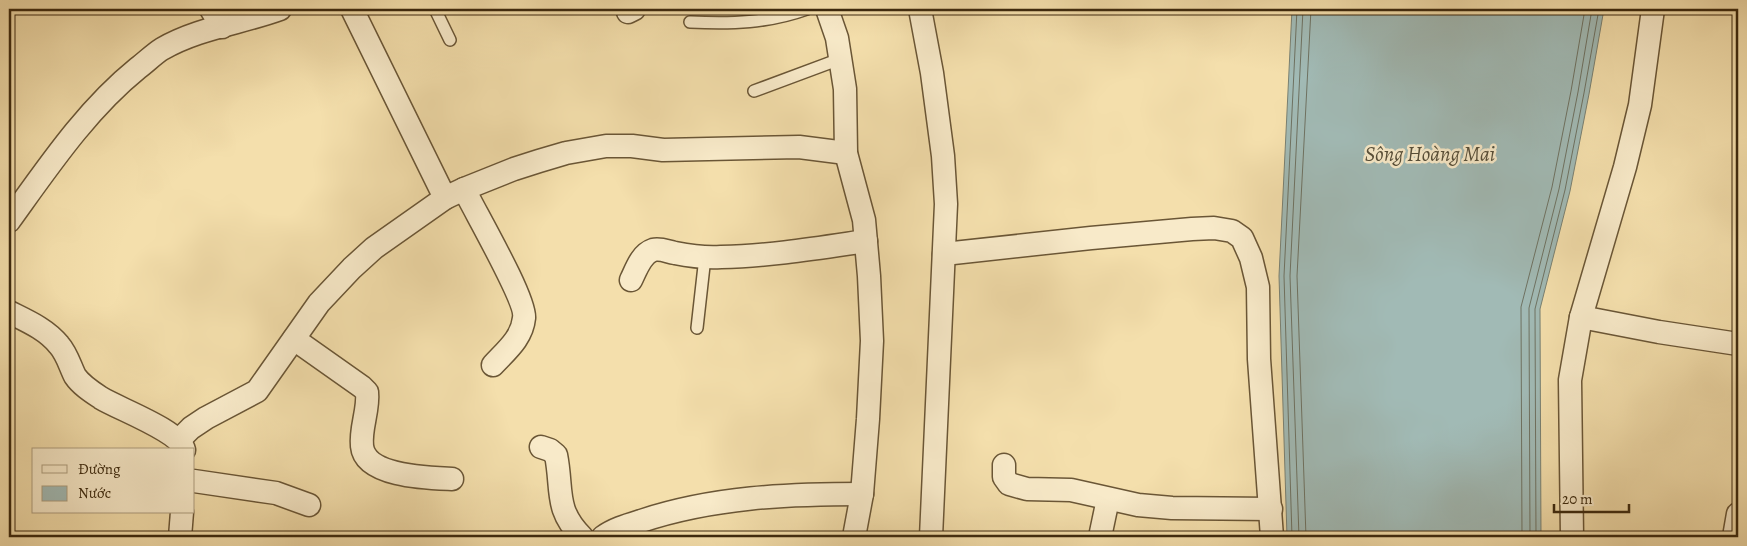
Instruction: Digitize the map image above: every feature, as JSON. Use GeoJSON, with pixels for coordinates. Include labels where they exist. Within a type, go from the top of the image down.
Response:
{"type":"FeatureCollection","features":[{"type":"Feature","properties":{"kind":"street"},"geometry":{"type":"LineString","coordinates":[[9,221],[39,179],[100,102],[161,50],[185,39],[216,18],[280,9]]}},
{"type":"Feature","properties":{"kind":"street"},"geometry":{"type":"LineString","coordinates":[[352,9],[454,193],[512,282],[522,304],[525,315],[519,337],[493,365]]}},
{"type":"Feature","properties":{"kind":"street"},"geometry":{"type":"LineString","coordinates":[[827,9],[837,38],[845,89],[846,153],[864,220],[869,276],[872,341],[868,419],[862,494],[854,537]]}},
{"type":"Feature","properties":{"kind":"street"},"geometry":{"type":"LineString","coordinates":[[920,9],[932,73],[943,156],[946,204],[931,537]]}},
{"type":"Feature","properties":{"kind":"street"},"geometry":{"type":"LineString","coordinates":[[1572,537],[1570,380],[1581,317],[1625,167],[1640,105],[1653,9]]}},
{"type":"Feature","properties":{"kind":"street"},"geometry":{"type":"LineString","coordinates":[[9,312],[41,328],[52,337],[61,347],[76,378],[87,389],[150,422],[182,445],[191,428],[257,391],[319,303],[352,268],[374,248],[454,193],[539,161],[566,153],[606,146],[632,146],[663,150],[799,147],[846,153]]}},
{"type":"Feature","properties":{"kind":"street"},"geometry":{"type":"LineString","coordinates":[[944,254],[1192,229],[1214,228],[1232,232],[1242,238],[1251,258],[1258,287],[1259,359],[1272,537]]}},
{"type":"Feature","properties":{"kind":"street"},"geometry":{"type":"LineString","coordinates":[[630,280],[641,261],[649,252],[655,250],[705,257],[727,257],[787,252],[866,241]]}},
{"type":"Feature","properties":{"kind":"street"},"geometry":{"type":"LineString","coordinates":[[1581,317],[1659,332],[1738,344]]}},
{"type":"Feature","properties":{"kind":"street"},"geometry":{"type":"LineString","coordinates":[[294,339],[367,392],[362,448],[370,461],[383,468],[406,475],[452,479]]}},
{"type":"Feature","properties":{"kind":"street"},"geometry":{"type":"LineString","coordinates":[[542,447],[556,455],[561,501],[565,517],[582,537]]}},
{"type":"Feature","properties":{"kind":"street"},"geometry":{"type":"LineString","coordinates":[[1004,465],[1004,477],[1009,484],[1027,489],[1071,490],[1138,505],[1172,508],[1271,510]]}},
{"type":"Feature","properties":{"kind":"street"},"geometry":{"type":"LineString","coordinates":[[195,481],[276,493],[309,505]]}},
{"type":"Feature","properties":{"kind":"street"},"geometry":{"type":"LineString","coordinates":[[603,537],[621,528],[665,513],[736,500],[796,494],[862,494]]}},
{"type":"Feature","properties":{"kind":"street"},"geometry":{"type":"LineString","coordinates":[[1100,537],[1108,499]]}},
{"type":"Feature","properties":{"kind":"street"},"geometry":{"type":"LineString","coordinates":[[180,537],[182,514]]}},
{"type":"Feature","properties":{"kind":"street"},"geometry":{"type":"LineString","coordinates":[[1734,537],[1738,514]]}},
{"type":"Feature","properties":{"kind":"lane"},"geometry":{"type":"LineString","coordinates":[[436,9],[450,40]]}},
{"type":"Feature","properties":{"kind":"lane"},"geometry":{"type":"LineString","coordinates":[[690,22],[728,23],[760,21],[776,19],[807,9]]}},
{"type":"Feature","properties":{"kind":"lane"},"geometry":{"type":"LineString","coordinates":[[754,90],[840,59]]}},
{"type":"Feature","properties":{"kind":"lane"},"geometry":{"type":"LineString","coordinates":[[697,328],[705,257]]}},
{"type":"Feature","properties":{"kind":"water","name":"Sông Hoàng Mai"},"geometry":{"type":"Polygon","coordinates":[[[1292,9],[1604,9],[1570,191],[1540,309],[1541,537],[1287,537],[1279,276],[1292,9]]]}}]}
